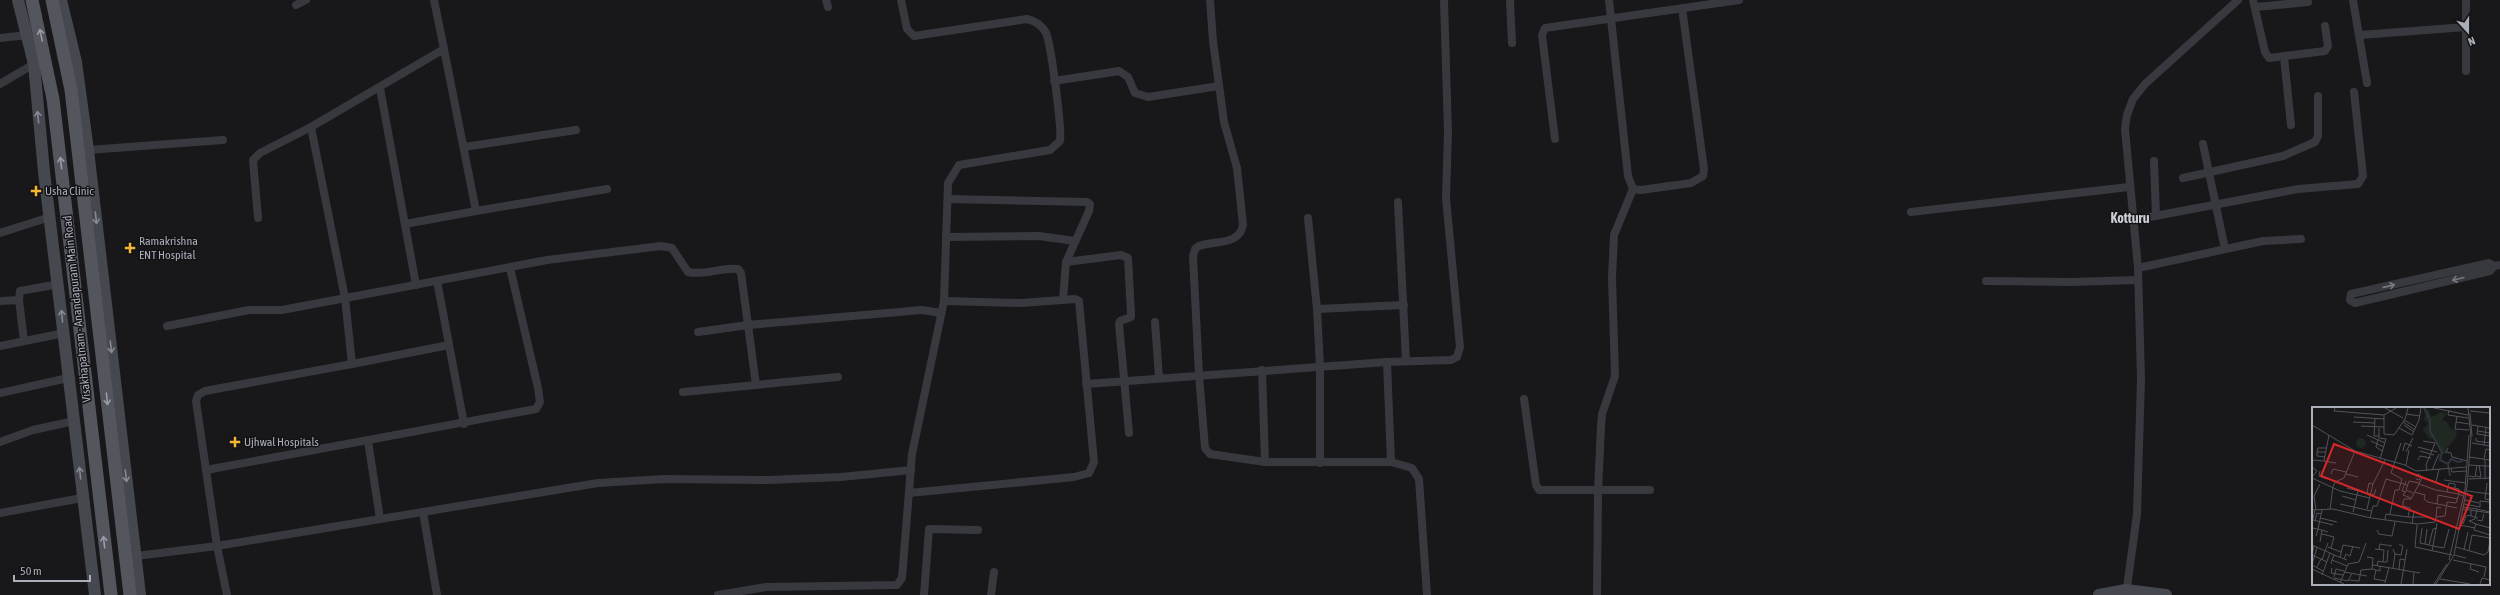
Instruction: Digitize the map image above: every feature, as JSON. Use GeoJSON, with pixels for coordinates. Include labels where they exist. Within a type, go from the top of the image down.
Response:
{"type":"FeatureCollection","features":[{"type":"Feature","properties":{"kind":"main road","name":"Visakhapatnam - Anandapuram Main Road"},"geometry":{"type":"LineString","coordinates":[[32,0],[53,99],[111,595]]}},
{"type":"Feature","properties":{"kind":"main road","name":"Visakhapatnam - Anandapuram Main Road"},"geometry":{"type":"LineString","coordinates":[[52,0],[71,90],[130,595]]}},
{"type":"Feature","properties":{"kind":"street"},"geometry":{"type":"LineString","coordinates":[[18,0],[28,35],[34,64],[68,378],[95,595]]}},
{"type":"Feature","properties":{"kind":"street"},"geometry":{"type":"LineString","coordinates":[[61,0],[76,62],[88,150],[140,595]]}},
{"type":"Feature","properties":{"kind":"street"},"geometry":{"type":"LineString","coordinates":[[296,5],[306,0]]}},
{"type":"Feature","properties":{"kind":"street"},"geometry":{"type":"LineString","coordinates":[[434,0],[476,211]]}},
{"type":"Feature","properties":{"kind":"street"},"geometry":{"type":"LineString","coordinates":[[718,595],[766,587],[897,585],[902,578],[912,454],[940,314],[944,301],[948,183],[959,165],[1050,150],[1056,146],[1061,135],[1047,34],[1035,21],[1027,19],[914,36],[907,29],[901,0]]}},
{"type":"Feature","properties":{"kind":"street"},"geometry":{"type":"LineString","coordinates":[[1210,0],[1212,41],[1224,122],[1237,168],[1242,225],[1241,231],[1232,240],[1204,244],[1195,249],[1193,256],[1199,375],[1205,448],[1210,454],[1265,462],[1391,462],[1412,468],[1419,479],[1427,595]]}},
{"type":"Feature","properties":{"kind":"street"},"geometry":{"type":"LineString","coordinates":[[1086,384],[1320,366],[1452,360],[1457,357],[1460,347],[1446,198],[1448,132],[1444,0]]}},
{"type":"Feature","properties":{"kind":"street"},"geometry":{"type":"LineString","coordinates":[[1510,0],[1512,42]]}},
{"type":"Feature","properties":{"kind":"street"},"geometry":{"type":"LineString","coordinates":[[1597,595],[1598,490],[1602,414],[1615,376],[1612,278],[1614,235],[1633,189],[1628,176],[1609,0]]}},
{"type":"Feature","properties":{"kind":"street"},"geometry":{"type":"LineString","coordinates":[[1555,139],[1543,31],[1550,26],[1739,0]]}},
{"type":"Feature","properties":{"kind":"street"},"geometry":{"type":"LineString","coordinates":[[2126,592],[2137,514],[2141,379],[2138,268],[2134,220],[2129,187],[2125,129],[2127,114],[2134,98],[2145,84],[2238,0]]}},
{"type":"Feature","properties":{"kind":"street"},"geometry":{"type":"LineString","coordinates":[[2353,0],[2367,83]]}},
{"type":"Feature","properties":{"kind":"street"},"geometry":{"type":"LineString","coordinates":[[2466,0],[2466,71]]}},
{"type":"Feature","properties":{"kind":"street"},"geometry":{"type":"LineString","coordinates":[[2308,2],[2255,4],[2266,56],[2272,58],[2284,57],[2325,51],[2328,46],[2325,26]]}},
{"type":"Feature","properties":{"kind":"street"},"geometry":{"type":"LineString","coordinates":[[1633,189],[1691,183],[1703,176],[1704,169],[1682,8]]}},
{"type":"Feature","properties":{"kind":"street"},"geometry":{"type":"LineString","coordinates":[[2360,35],[2466,27]]}},
{"type":"Feature","properties":{"kind":"street"},"geometry":{"type":"LineString","coordinates":[[0,38],[28,35]]}},
{"type":"Feature","properties":{"kind":"street"},"geometry":{"type":"LineString","coordinates":[[258,218],[253,160],[260,153],[311,127],[380,88],[444,49]]}},
{"type":"Feature","properties":{"kind":"street"},"geometry":{"type":"LineString","coordinates":[[2284,57],[2291,125]]}},
{"type":"Feature","properties":{"kind":"street"},"geometry":{"type":"LineString","coordinates":[[0,84],[34,64]]}},
{"type":"Feature","properties":{"kind":"street"},"geometry":{"type":"LineString","coordinates":[[1054,81],[1119,71],[1128,77],[1135,93],[1148,97],[1219,86]]}},
{"type":"Feature","properties":{"kind":"street"},"geometry":{"type":"LineString","coordinates":[[380,88],[416,285]]}},
{"type":"Feature","properties":{"kind":"street"},"geometry":{"type":"LineString","coordinates":[[2134,220],[2298,189],[2352,186],[2362,181],[2363,176],[2354,92]]}},
{"type":"Feature","properties":{"kind":"street"},"geometry":{"type":"LineString","coordinates":[[2182,178],[2283,156],[2315,142],[2318,136],[2318,96]]}},
{"type":"Feature","properties":{"kind":"street"},"geometry":{"type":"LineString","coordinates":[[311,127],[345,298],[352,364]]}},
{"type":"Feature","properties":{"kind":"street"},"geometry":{"type":"LineString","coordinates":[[464,147],[576,130]]}},
{"type":"Feature","properties":{"kind":"street"},"geometry":{"type":"LineString","coordinates":[[88,150],[223,140]]}},
{"type":"Feature","properties":{"kind":"street"},"geometry":{"type":"LineString","coordinates":[[2203,144],[2214,206],[2225,249]]}},
{"type":"Feature","properties":{"kind":"street"},"geometry":{"type":"LineString","coordinates":[[2154,161],[2156,216]]}},
{"type":"Feature","properties":{"kind":"street"},"geometry":{"type":"LineString","coordinates":[[1912,212],[2129,187]]}},
{"type":"Feature","properties":{"kind":"street"},"geometry":{"type":"LineString","coordinates":[[405,224],[606,189]]}},
{"type":"Feature","properties":{"kind":"street"},"geometry":{"type":"LineString","coordinates":[[948,199],[1086,202],[1090,204],[1089,211],[1066,262],[1063,300]]}},
{"type":"Feature","properties":{"kind":"street"},"geometry":{"type":"LineString","coordinates":[[1398,202],[1406,361]]}},
{"type":"Feature","properties":{"kind":"street"},"geometry":{"type":"LineString","coordinates":[[0,233],[50,216]]}},
{"type":"Feature","properties":{"kind":"street"},"geometry":{"type":"LineString","coordinates":[[1308,218],[1317,309],[1320,366],[1320,463]]}},
{"type":"Feature","properties":{"kind":"street"},"geometry":{"type":"LineString","coordinates":[[946,237],[1039,236],[1075,241]]}},
{"type":"Feature","properties":{"kind":"street"},"geometry":{"type":"LineString","coordinates":[[2138,268],[2274,239],[2301,239]]}},
{"type":"Feature","properties":{"kind":"street"},"geometry":{"type":"LineString","coordinates":[[167,326],[238,312],[282,310],[548,260],[661,246],[672,248],[688,272],[695,274],[724,268],[738,269],[741,273],[756,385]]}},
{"type":"Feature","properties":{"kind":"street"},"geometry":{"type":"LineString","coordinates":[[1066,262],[1121,254],[1128,258],[1131,318],[1120,321],[1119,324],[1129,433]]}},
{"type":"Feature","properties":{"kind":"street"},"geometry":{"type":"LineString","coordinates":[[2489,263],[2497,266],[2490,271],[2392,295],[2356,303],[2350,300],[2351,294],[2489,263]]}},
{"type":"Feature","properties":{"kind":"street"},"geometry":{"type":"LineString","coordinates":[[206,470],[464,424],[536,409],[540,402],[510,268]]}},
{"type":"Feature","properties":{"kind":"street"},"geometry":{"type":"LineString","coordinates":[[1986,281],[2071,282],[2138,280]]}},
{"type":"Feature","properties":{"kind":"street"},"geometry":{"type":"LineString","coordinates":[[437,282],[464,424]]}},
{"type":"Feature","properties":{"kind":"street"},"geometry":{"type":"LineString","coordinates":[[24,341],[19,294],[24,289],[59,284]]}},
{"type":"Feature","properties":{"kind":"street"},"geometry":{"type":"LineString","coordinates":[[909,493],[1074,477],[1089,473],[1094,462],[1079,301],[1075,299],[1022,303],[944,301]]}},
{"type":"Feature","properties":{"kind":"street"},"geometry":{"type":"LineString","coordinates":[[0,301],[19,300]]}},
{"type":"Feature","properties":{"kind":"street"},"geometry":{"type":"LineString","coordinates":[[1317,309],[1404,305]]}},
{"type":"Feature","properties":{"kind":"street"},"geometry":{"type":"LineString","coordinates":[[698,332],[748,325],[922,310],[940,314]]}},
{"type":"Feature","properties":{"kind":"street"},"geometry":{"type":"LineString","coordinates":[[1155,322],[1159,378]]}},
{"type":"Feature","properties":{"kind":"street"},"geometry":{"type":"LineString","coordinates":[[0,346],[64,333]]}},
{"type":"Feature","properties":{"kind":"street"},"geometry":{"type":"LineString","coordinates":[[227,595],[217,546],[196,401],[198,395],[205,391],[449,345]]}},
{"type":"Feature","properties":{"kind":"street"},"geometry":{"type":"LineString","coordinates":[[1387,362],[1391,462]]}},
{"type":"Feature","properties":{"kind":"street"},"geometry":{"type":"LineString","coordinates":[[1262,370],[1265,462]]}},
{"type":"Feature","properties":{"kind":"street"},"geometry":{"type":"LineString","coordinates":[[683,392],[838,377]]}},
{"type":"Feature","properties":{"kind":"street"},"geometry":{"type":"LineString","coordinates":[[0,393],[68,378]]}},
{"type":"Feature","properties":{"kind":"street"},"geometry":{"type":"LineString","coordinates":[[1524,399],[1536,485],[1539,490],[1650,490]]}},
{"type":"Feature","properties":{"kind":"street"},"geometry":{"type":"LineString","coordinates":[[0,442],[33,430],[74,421]]}},
{"type":"Feature","properties":{"kind":"street"},"geometry":{"type":"LineString","coordinates":[[368,441],[380,520]]}},
{"type":"Feature","properties":{"kind":"street"},"geometry":{"type":"LineString","coordinates":[[136,556],[217,546],[598,483],[664,479],[768,480],[841,477],[911,470]]}},
{"type":"Feature","properties":{"kind":"street"},"geometry":{"type":"LineString","coordinates":[[0,513],[82,498]]}},
{"type":"Feature","properties":{"kind":"street"},"geometry":{"type":"LineString","coordinates":[[423,512],[437,595]]}},
{"type":"Feature","properties":{"kind":"street"},"geometry":{"type":"LineString","coordinates":[[924,595],[929,529],[978,530]]}},
{"type":"Feature","properties":{"kind":"street"},"geometry":{"type":"LineString","coordinates":[[991,595],[994,572]]}},
{"type":"Feature","properties":{"kind":"street"},"geometry":{"type":"LineString","coordinates":[[2099,595],[2126,592],[2166,595]]}},
{"type":"Feature","properties":{"kind":"place","name":"Usha Clinic"},"geometry":{"type":"Point","coordinates":[36,191]}},
{"type":"Feature","properties":{"kind":"place","name":"Ramakrishna ENT Hospital"},"geometry":{"type":"Point","coordinates":[130,248]}},
{"type":"Feature","properties":{"kind":"place","name":"Ujhwal Hospitals"},"geometry":{"type":"Point","coordinates":[235,442]}},
{"type":"Feature","properties":{"kind":"district","name":"Kotturu"},"geometry":{"type":"Point","coordinates":[2130,218]}}]}
